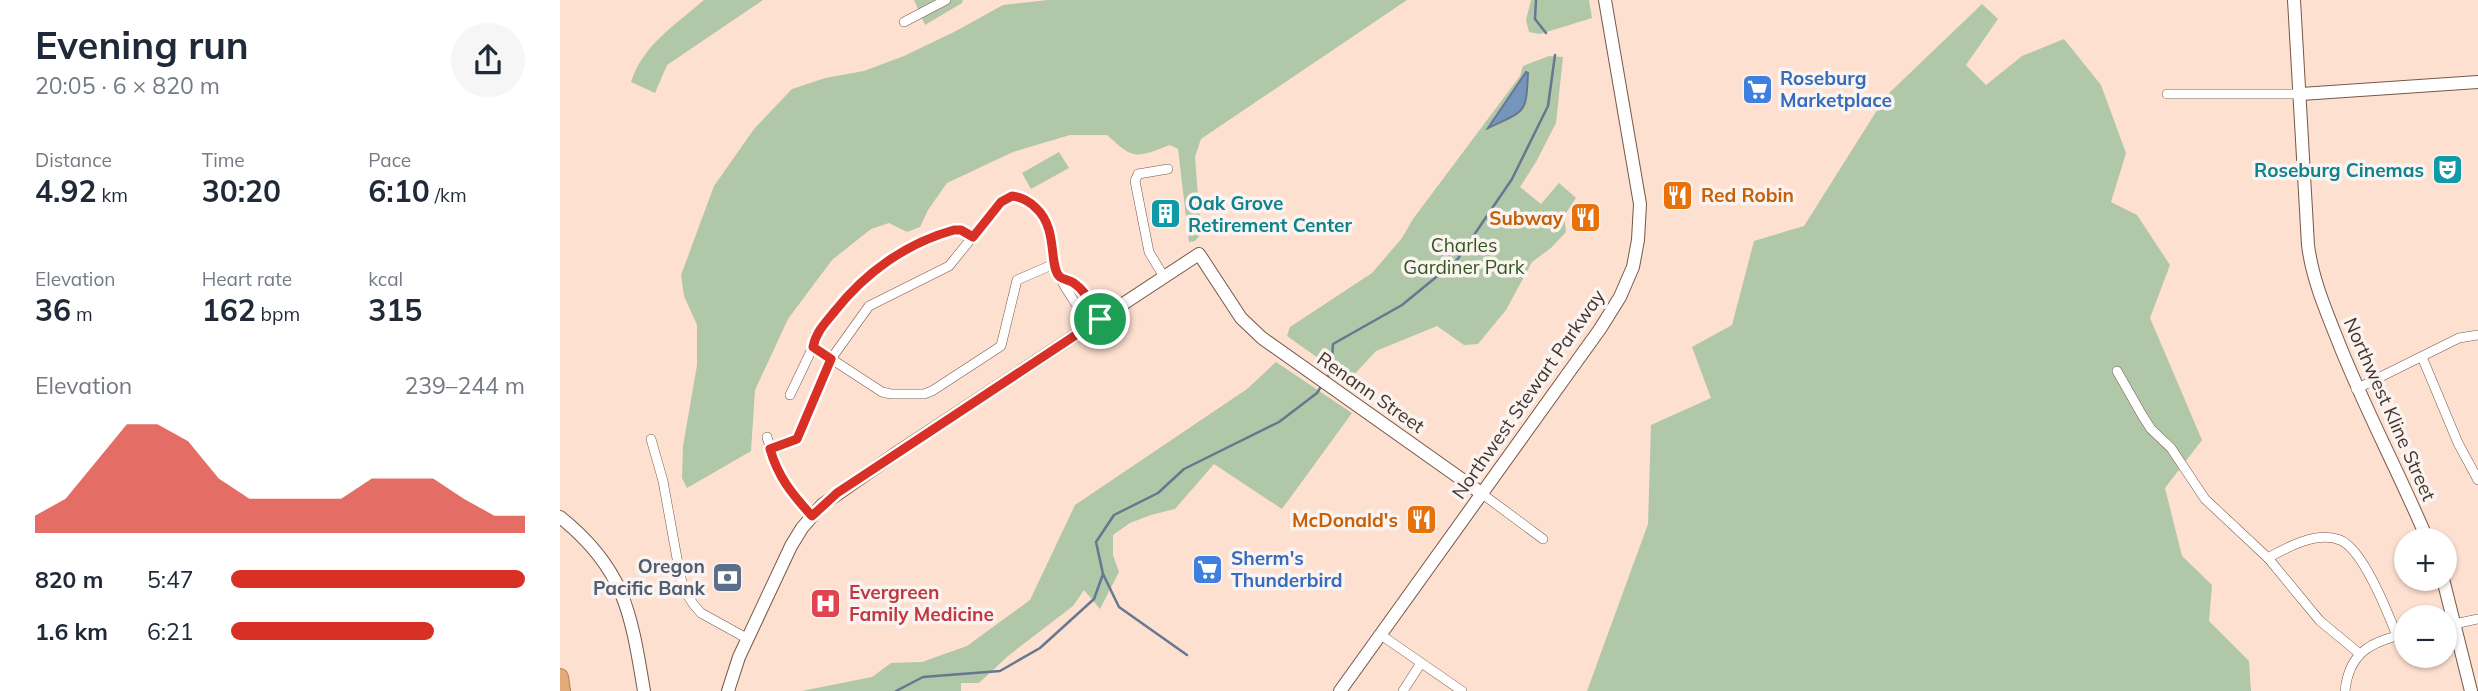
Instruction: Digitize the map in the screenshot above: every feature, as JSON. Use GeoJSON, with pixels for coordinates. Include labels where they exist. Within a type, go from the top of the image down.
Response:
{"type":"FeatureCollection","features":[{"type":"Feature","properties":{"kind":"highway"},"geometry":{"type":"LineString","coordinates":[[560,677],[562,691]]}},
{"type":"Feature","properties":{"kind":"street"},"geometry":{"type":"LineString","coordinates":[[904,22],[946,0]]}},
{"type":"Feature","properties":{"kind":"street","name":"Northwest Stewart Parkway"},"geometry":{"type":"LineString","coordinates":[[1340,691],[1614,307],[1627,283],[1636,253],[1640,214],[1638,184],[1605,0]]}},
{"type":"Feature","properties":{"kind":"street","name":"Northwest Kline Street"},"geometry":{"type":"LineString","coordinates":[[2294,0],[2311,267],[2356,389],[2422,528]]}},
{"type":"Feature","properties":{"kind":"street"},"geometry":{"type":"LineString","coordinates":[[2167,94],[2301,94],[2478,82]]}},
{"type":"Feature","properties":{"kind":"street"},"geometry":{"type":"LineString","coordinates":[[728,691],[748,639],[791,546],[812,516],[837,493],[1164,277],[1149,252],[1135,181],[1138,174],[1168,169]]}},
{"type":"Feature","properties":{"kind":"street"},"geometry":{"type":"LineString","coordinates":[[770,449],[797,439],[831,359],[869,306],[946,269],[1001,202],[1012,196],[1032,204],[1048,222],[1054,264],[1060,278],[1076,284],[1095,322]]}},
{"type":"Feature","properties":{"kind":"street"},"geometry":{"type":"LineString","coordinates":[[790,395],[816,335],[854,287],[897,255],[954,230],[961,230],[973,237]]}},
{"type":"Feature","properties":{"kind":"street","name":"Renann Street"},"geometry":{"type":"LineString","coordinates":[[1164,277],[1199,254],[1241,318],[1262,338],[1544,539]]}},
{"type":"Feature","properties":{"kind":"street"},"geometry":{"type":"LineString","coordinates":[[813,347],[886,394],[924,394],[1001,346],[1017,280],[1054,264]]}},
{"type":"Feature","properties":{"kind":"street"},"geometry":{"type":"LineString","coordinates":[[2356,389],[2459,338],[2478,335]]}},
{"type":"Feature","properties":{"kind":"street"},"geometry":{"type":"LineString","coordinates":[[2422,357],[2458,443],[2478,480]]}},
{"type":"Feature","properties":{"kind":"street"},"geometry":{"type":"LineString","coordinates":[[2117,371],[2147,422],[2171,448],[2196,487],[2218,513],[2268,558],[2315,616],[2360,653]]}},
{"type":"Feature","properties":{"kind":"street"},"geometry":{"type":"LineString","coordinates":[[767,437],[775,466],[786,488],[812,516]]}},
{"type":"Feature","properties":{"kind":"street"},"geometry":{"type":"LineString","coordinates":[[651,439],[663,481],[680,575],[685,589],[701,613],[748,639]]}},
{"type":"Feature","properties":{"kind":"street"},"geometry":{"type":"LineString","coordinates":[[561,517],[594,548],[619,585],[631,619],[644,691]]}},
{"type":"Feature","properties":{"kind":"street"},"geometry":{"type":"LineString","coordinates":[[2268,558],[2308,540],[2341,540],[2354,551],[2394,620]]}},
{"type":"Feature","properties":{"kind":"street"},"geometry":{"type":"LineString","coordinates":[[2457,624],[2478,619]]}},
{"type":"Feature","properties":{"kind":"street"},"geometry":{"type":"LineString","coordinates":[[1381,635],[1462,691]]}},
{"type":"Feature","properties":{"kind":"street"},"geometry":{"type":"LineString","coordinates":[[2345,691],[2350,670],[2360,653],[2378,641],[2394,637]]}},
{"type":"Feature","properties":{"kind":"street"},"geometry":{"type":"LineString","coordinates":[[2457,647],[2471,691]]}},
{"type":"Feature","properties":{"kind":"street"},"geometry":{"type":"LineString","coordinates":[[1403,691],[1421,663]]}},
{"type":"Feature","properties":{"kind":"green space"},"geometry":{"type":"Polygon","coordinates":[[[704,0],[763,0],[667,65],[655,93],[631,82],[643,57],[671,27],[704,0]]]}},
{"type":"Feature","properties":{"kind":"green space"},"geometry":{"type":"Polygon","coordinates":[[[914,0],[963,0],[925,25],[914,0]]]}},
{"type":"Feature","properties":{"kind":"green space"},"geometry":{"type":"Polygon","coordinates":[[[1048,0],[1407,0],[1201,139],[1195,157],[1201,234],[1195,241],[1189,242],[1178,149],[1170,145],[1142,154],[1130,153],[1107,135],[1070,135],[1013,152],[947,183],[920,227],[907,232],[889,223],[871,229],[832,260],[788,319],[755,390],[751,451],[687,488],[682,478],[683,446],[697,365],[697,325],[684,296],[681,275],[714,186],[754,129],[792,89],[825,78],[864,71],[904,56],[1003,5],[1048,0]]]}},
{"type":"Feature","properties":{"kind":"green space"},"geometry":{"type":"Polygon","coordinates":[[[1531,0],[1589,0],[1592,18],[1540,34],[1529,32],[1526,20],[1531,0]]]}},
{"type":"Feature","properties":{"kind":"green space"},"geometry":{"type":"Polygon","coordinates":[[[1982,4],[1998,19],[1966,65],[1986,85],[2022,56],[2064,39],[2101,85],[2126,153],[2111,202],[2137,215],[2170,265],[2150,318],[2202,440],[2165,488],[2182,556],[2212,585],[2209,621],[2249,661],[2251,691],[1587,691],[1648,524],[1651,425],[1711,398],[1692,347],[1732,325],[1754,241],[1804,226],[1886,96],[1982,4]]]}},
{"type":"Feature","properties":{"kind":"green space","name":"Charles Gardiner Park"},"geometry":{"type":"Polygon","coordinates":[[[1549,56],[1563,57],[1556,123],[1520,187],[1541,204],[1559,183],[1576,198],[1564,216],[1566,232],[1532,262],[1506,310],[1478,344],[1464,345],[1437,326],[1376,351],[1349,380],[1287,336],[1290,327],[1372,273],[1402,238],[1413,219],[1520,76],[1523,66],[1549,56]]]}},
{"type":"Feature","properties":{"kind":"green space"},"geometry":{"type":"Polygon","coordinates":[[[1059,152],[1069,168],[1031,189],[1022,173],[1059,152]]]}},
{"type":"Feature","properties":{"kind":"green space"},"geometry":{"type":"Polygon","coordinates":[[[1276,362],[1352,413],[1282,509],[1214,464],[1175,509],[1130,523],[1113,535],[1113,555],[1119,572],[1100,609],[1084,590],[1073,606],[1008,656],[979,683],[961,683],[961,691],[802,691],[872,677],[891,663],[922,662],[967,646],[1030,600],[1075,505],[1247,389],[1276,362]]]}},
{"type":"Feature","properties":{"kind":"water"},"geometry":{"type":"Polygon","coordinates":[[[1526,72],[1526,97],[1522,110],[1488,128],[1526,72]]]}},
{"type":"Feature","properties":{"kind":"waterway"},"geometry":{"type":"LineString","coordinates":[[1536,0],[1535,19],[1546,33]]}},
{"type":"Feature","properties":{"kind":"waterway"},"geometry":{"type":"LineString","coordinates":[[1326,379],[1331,372],[1333,344],[1402,305],[1457,260],[1512,179],[1548,106],[1555,55]]}},
{"type":"Feature","properties":{"kind":"waterway"},"geometry":{"type":"LineString","coordinates":[[896,691],[923,677],[1000,671],[1040,648],[1094,599],[1103,574],[1096,542],[1114,515],[1158,493],[1184,469],[1279,422],[1317,393],[1322,385]]}},
{"type":"Feature","properties":{"kind":"waterway"},"geometry":{"type":"LineString","coordinates":[[1103,574],[1119,607],[1187,655]]}},
{"type":"Feature","properties":{"kind":"place","name":"Roseburg Marketplace"},"geometry":{"type":"Point","coordinates":[1757,89]}},
{"type":"Feature","properties":{"kind":"place","name":"Roseburg Cinemas"},"geometry":{"type":"Point","coordinates":[2447,170]}},
{"type":"Feature","properties":{"kind":"place","name":"Red Robin"},"geometry":{"type":"Point","coordinates":[1678,195]}},
{"type":"Feature","properties":{"kind":"place","name":"Oak Grove Retirement Center"},"geometry":{"type":"Point","coordinates":[1165,214]}},
{"type":"Feature","properties":{"kind":"place","name":"Subway"},"geometry":{"type":"Point","coordinates":[1586,218]}},
{"type":"Feature","properties":{"kind":"place","name":"McDonald's"},"geometry":{"type":"Point","coordinates":[1421,520]}},
{"type":"Feature","properties":{"kind":"place","name":"Sherm's Thunderbird"},"geometry":{"type":"Point","coordinates":[1208,569]}},
{"type":"Feature","properties":{"kind":"place","name":"Oregon Pacific Bank"},"geometry":{"type":"Point","coordinates":[728,577]}},
{"type":"Feature","properties":{"kind":"place","name":"Evergreen Family Medicine"},"geometry":{"type":"Point","coordinates":[826,603]}},
{"type":"Feature","properties":{"kind":"route"},"geometry":{"type":"LineString","coordinates":[[1016,196],[1027,200],[1045,216],[1050,229],[1054,264],[1060,278],[1076,284],[1100,319],[837,493],[812,516],[786,488],[780,477],[770,449],[797,439],[831,359],[813,347],[816,335],[854,287],[902,251],[949,231],[961,230],[973,237],[1006,198],[1016,196]]}}]}
